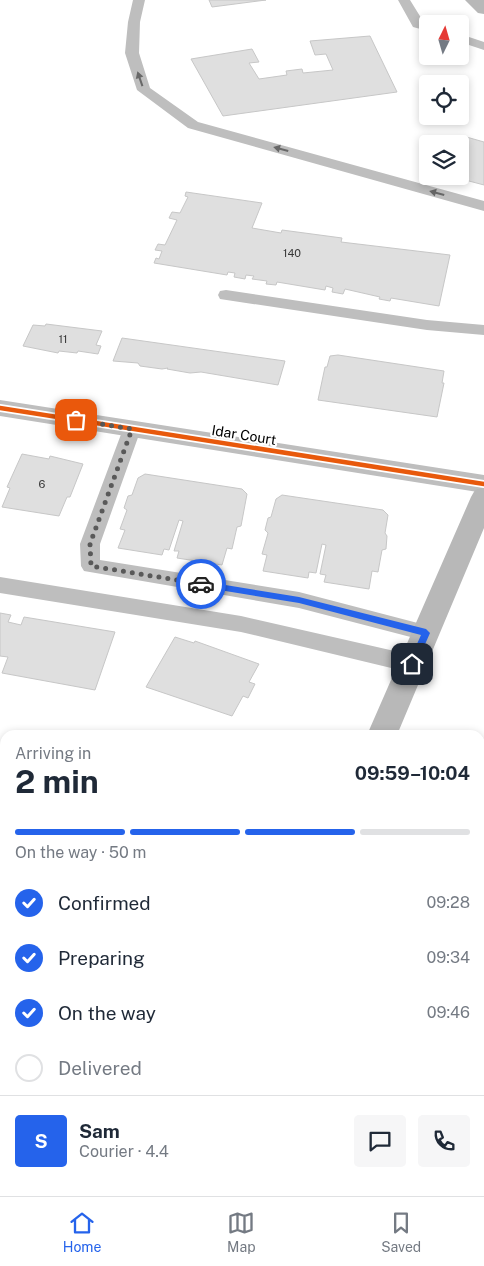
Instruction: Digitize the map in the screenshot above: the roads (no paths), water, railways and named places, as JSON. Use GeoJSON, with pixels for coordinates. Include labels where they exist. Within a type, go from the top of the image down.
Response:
{"type":"FeatureCollection","features":[{"type":"Feature","properties":{"kind":"main road"},"geometry":{"type":"LineString","coordinates":[[474,0],[484,9]]}},
{"type":"Feature","properties":{"kind":"main road"},"geometry":{"type":"LineString","coordinates":[[384,730],[484,497]]}},
{"type":"Feature","properties":{"kind":"street","name":"Idar Court"},"geometry":{"type":"LineString","coordinates":[[0,408],[484,484]]}},
{"type":"Feature","properties":{"kind":"lane"},"geometry":{"type":"LineString","coordinates":[[139,0],[134,22],[132,53],[144,90],[193,125],[484,206]]}},
{"type":"Feature","properties":{"kind":"lane"},"geometry":{"type":"LineString","coordinates":[[404,0],[419,24]]}},
{"type":"Feature","properties":{"kind":"lane"},"geometry":{"type":"LineString","coordinates":[[469,41],[484,46]]}},
{"type":"Feature","properties":{"kind":"lane"},"geometry":{"type":"LineString","coordinates":[[226,295],[427,325],[484,330]]}},
{"type":"Feature","properties":{"kind":"lane"},"geometry":{"type":"LineString","coordinates":[[132,429],[90,544],[91,566],[299,600],[426,633]]}},
{"type":"Feature","properties":{"kind":"lane"},"geometry":{"type":"LineString","coordinates":[[0,585],[241,624],[412,664]]}}]}
